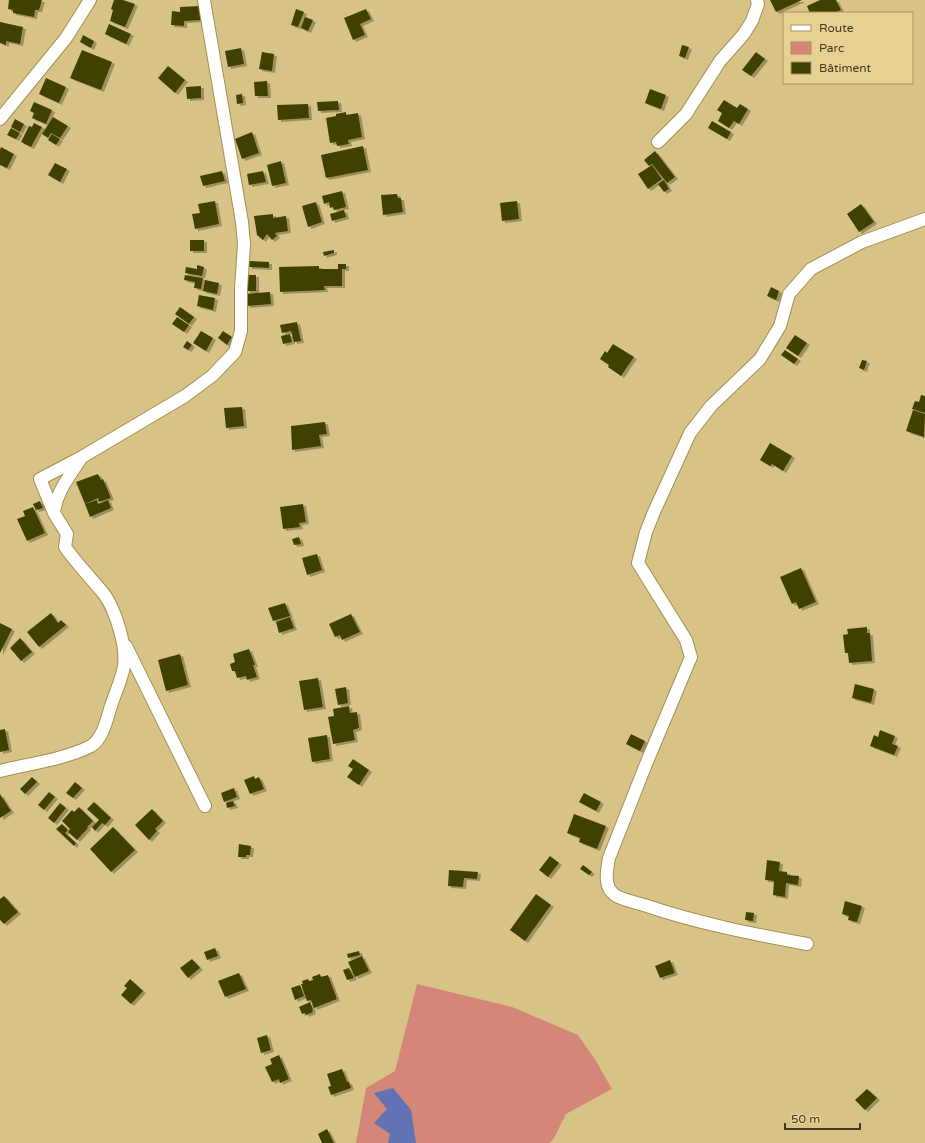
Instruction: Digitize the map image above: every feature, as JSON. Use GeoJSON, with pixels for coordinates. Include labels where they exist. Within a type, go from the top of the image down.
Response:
{"type":"FeatureCollection","features":[{"type":"Feature","properties":{"kind":"street"},"geometry":{"type":"LineString","coordinates":[[0,119],[66,38],[90,0]]}},
{"type":"Feature","properties":{"kind":"street"},"geometry":{"type":"LineString","coordinates":[[204,0],[242,222],[244,244],[241,289],[241,331],[235,352],[212,376],[185,396],[40,480],[54,513],[67,534],[65,547],[76,563],[105,595],[117,620],[124,643],[205,806]]}},
{"type":"Feature","properties":{"kind":"street"},"geometry":{"type":"LineString","coordinates":[[658,142],[686,114],[720,61],[749,26],[758,4],[757,0]]}},
{"type":"Feature","properties":{"kind":"street"},"geometry":{"type":"LineString","coordinates":[[807,944],[772,938],[681,917],[615,895],[608,885],[606,872],[609,858],[646,764],[691,658],[686,640],[638,563],[646,532],[654,512],[690,433],[710,406],[760,359],[780,326],[789,294],[811,269],[836,255],[862,242],[925,219]]}},
{"type":"Feature","properties":{"kind":"street"},"geometry":{"type":"LineString","coordinates":[[54,513],[57,498],[60,492],[82,457]]}},
{"type":"Feature","properties":{"kind":"street"},"geometry":{"type":"LineString","coordinates":[[0,771],[65,755],[91,745],[97,741],[109,715],[124,666],[124,643]]}},
{"type":"Feature","properties":{"kind":"green space"},"geometry":{"type":"Polygon","coordinates":[[[417,984],[512,1007],[578,1035],[596,1061],[612,1089],[566,1114],[553,1140],[549,1143],[356,1143],[366,1088],[395,1071],[417,984]]]}},
{"type":"Feature","properties":{"kind":"water"},"geometry":{"type":"Polygon","coordinates":[[[393,1088],[411,1110],[416,1143],[388,1143],[390,1134],[374,1123],[387,1109],[374,1093],[393,1088]]]}},
{"type":"Feature","properties":{"kind":"building"},"geometry":{"type":"Polygon","coordinates":[[[9,0],[42,0],[39,10],[35,10],[34,17],[13,13],[13,10],[8,9],[9,0]]]}},
{"type":"Feature","properties":{"kind":"building"},"geometry":{"type":"Polygon","coordinates":[[[114,0],[123,0],[135,4],[125,27],[110,21],[113,10],[111,9],[114,0]]]}},
{"type":"Feature","properties":{"kind":"building"},"geometry":{"type":"Polygon","coordinates":[[[770,0],[802,0],[776,12],[770,0]]]}},
{"type":"Feature","properties":{"kind":"building"},"geometry":{"type":"Polygon","coordinates":[[[820,0],[836,0],[841,10],[836,12],[810,12],[807,6],[820,0]]]}},
{"type":"Feature","properties":{"kind":"building"},"geometry":{"type":"Polygon","coordinates":[[[201,6],[201,20],[184,21],[184,26],[171,25],[172,11],[180,12],[180,7],[201,6]]]}},
{"type":"Feature","properties":{"kind":"building"},"geometry":{"type":"Polygon","coordinates":[[[296,9],[304,12],[298,27],[291,25],[296,9]]]}},
{"type":"Feature","properties":{"kind":"building"},"geometry":{"type":"Polygon","coordinates":[[[366,9],[371,19],[360,24],[365,35],[353,40],[344,18],[366,9]]]}},
{"type":"Feature","properties":{"kind":"building"},"geometry":{"type":"Polygon","coordinates":[[[305,17],[313,20],[308,31],[301,28],[305,17]]]}},
{"type":"Feature","properties":{"kind":"building"},"geometry":{"type":"Polygon","coordinates":[[[0,22],[23,27],[20,44],[6,41],[6,45],[0,43],[0,22]]]}},
{"type":"Feature","properties":{"kind":"building"},"geometry":{"type":"Polygon","coordinates":[[[109,24],[131,34],[126,44],[105,34],[109,24]]]}},
{"type":"Feature","properties":{"kind":"building"},"geometry":{"type":"Polygon","coordinates":[[[83,35],[94,41],[91,48],[80,42],[83,35]]]}},
{"type":"Feature","properties":{"kind":"building"},"geometry":{"type":"Polygon","coordinates":[[[682,45],[689,47],[685,58],[679,56],[682,45]]]}},
{"type":"Feature","properties":{"kind":"building"},"geometry":{"type":"Polygon","coordinates":[[[241,48],[244,64],[228,67],[225,51],[241,48]]]}},
{"type":"Feature","properties":{"kind":"building"},"geometry":{"type":"Polygon","coordinates":[[[82,50],[112,62],[101,90],[70,78],[82,50]]]}},
{"type":"Feature","properties":{"kind":"building"},"geometry":{"type":"Polygon","coordinates":[[[262,52],[274,54],[272,71],[259,69],[262,52]]]}},
{"type":"Feature","properties":{"kind":"building"},"geometry":{"type":"Polygon","coordinates":[[[756,52],[765,59],[751,76],[742,70],[756,52]]]}},
{"type":"Feature","properties":{"kind":"building"},"geometry":{"type":"Polygon","coordinates":[[[168,66],[185,80],[175,93],[158,78],[168,66]]]}},
{"type":"Feature","properties":{"kind":"building"},"geometry":{"type":"Polygon","coordinates":[[[46,78],[66,87],[59,103],[39,94],[46,78]]]}},
{"type":"Feature","properties":{"kind":"building"},"geometry":{"type":"Polygon","coordinates":[[[267,81],[268,96],[255,96],[254,82],[267,81]]]}},
{"type":"Feature","properties":{"kind":"building"},"geometry":{"type":"Polygon","coordinates":[[[201,86],[201,98],[187,99],[186,87],[201,86]]]}},
{"type":"Feature","properties":{"kind":"building"},"geometry":{"type":"Polygon","coordinates":[[[650,89],[666,95],[661,109],[645,103],[650,89]]]}},
{"type":"Feature","properties":{"kind":"building"},"geometry":{"type":"Polygon","coordinates":[[[242,94],[243,103],[237,104],[236,95],[242,94]]]}},
{"type":"Feature","properties":{"kind":"building"},"geometry":{"type":"Polygon","coordinates":[[[724,100],[737,108],[740,104],[748,109],[739,124],[734,121],[729,128],[718,121],[722,113],[717,110],[724,100]]]}},
{"type":"Feature","properties":{"kind":"building"},"geometry":{"type":"Polygon","coordinates":[[[338,101],[339,110],[318,111],[317,102],[338,101]]]}},
{"type":"Feature","properties":{"kind":"building"},"geometry":{"type":"Polygon","coordinates":[[[34,102],[52,110],[46,124],[32,118],[34,113],[30,111],[34,102]]]}},
{"type":"Feature","properties":{"kind":"building"},"geometry":{"type":"Polygon","coordinates":[[[308,104],[309,118],[278,120],[277,105],[308,104]]]}},
{"type":"Feature","properties":{"kind":"building"},"geometry":{"type":"Polygon","coordinates":[[[346,112],[346,115],[358,113],[362,137],[348,140],[349,144],[337,146],[336,142],[330,143],[326,118],[346,112]]]}},
{"type":"Feature","properties":{"kind":"building"},"geometry":{"type":"Polygon","coordinates":[[[53,117],[68,126],[60,138],[51,133],[48,138],[42,134],[53,117]]]}},
{"type":"Feature","properties":{"kind":"building"},"geometry":{"type":"Polygon","coordinates":[[[15,119],[24,124],[20,132],[11,127],[15,119]]]}},
{"type":"Feature","properties":{"kind":"building"},"geometry":{"type":"Polygon","coordinates":[[[712,121],[731,132],[727,139],[708,128],[712,121]]]}},
{"type":"Feature","properties":{"kind":"building"},"geometry":{"type":"Polygon","coordinates":[[[34,123],[42,127],[31,147],[21,142],[29,126],[32,127],[34,123]]]}},
{"type":"Feature","properties":{"kind":"building"},"geometry":{"type":"Polygon","coordinates":[[[11,128],[20,133],[16,139],[7,135],[11,128]]]}},
{"type":"Feature","properties":{"kind":"building"},"geometry":{"type":"Polygon","coordinates":[[[252,132],[259,153],[242,159],[235,139],[252,132]]]}},
{"type":"Feature","properties":{"kind":"building"},"geometry":{"type":"Polygon","coordinates":[[[52,134],[60,139],[56,145],[48,140],[52,134]]]}},
{"type":"Feature","properties":{"kind":"building"},"geometry":{"type":"Polygon","coordinates":[[[363,146],[368,170],[326,178],[321,155],[363,146]]]}},
{"type":"Feature","properties":{"kind":"building"},"geometry":{"type":"Polygon","coordinates":[[[1,147],[14,154],[7,168],[0,165],[1,147]]]}},
{"type":"Feature","properties":{"kind":"building"},"geometry":{"type":"Polygon","coordinates":[[[655,151],[675,177],[667,183],[652,164],[649,166],[644,160],[655,151]]]}},
{"type":"Feature","properties":{"kind":"building"},"geometry":{"type":"Polygon","coordinates":[[[281,161],[286,183],[272,186],[267,165],[281,161]]]}},
{"type":"Feature","properties":{"kind":"building"},"geometry":{"type":"Polygon","coordinates":[[[55,163],[67,169],[60,182],[48,175],[55,163]]]}},
{"type":"Feature","properties":{"kind":"building"},"geometry":{"type":"Polygon","coordinates":[[[652,165],[662,179],[648,189],[638,174],[652,165]]]}},
{"type":"Feature","properties":{"kind":"building"},"geometry":{"type":"Polygon","coordinates":[[[222,171],[225,181],[203,186],[200,176],[222,171]]]}},
{"type":"Feature","properties":{"kind":"building"},"geometry":{"type":"Polygon","coordinates":[[[263,171],[266,182],[249,185],[247,174],[263,171]]]}},
{"type":"Feature","properties":{"kind":"building"},"geometry":{"type":"Polygon","coordinates":[[[664,180],[669,189],[664,192],[658,184],[664,180]]]}},
{"type":"Feature","properties":{"kind":"building"},"geometry":{"type":"Polygon","coordinates":[[[342,191],[346,207],[334,210],[333,207],[330,208],[329,202],[324,204],[322,196],[342,191]]]}},
{"type":"Feature","properties":{"kind":"building"},"geometry":{"type":"Polygon","coordinates":[[[397,194],[398,198],[401,198],[403,212],[383,215],[381,195],[397,194]]]}},
{"type":"Feature","properties":{"kind":"building"},"geometry":{"type":"Polygon","coordinates":[[[215,201],[219,224],[195,229],[192,214],[200,213],[198,204],[215,201]]]}},
{"type":"Feature","properties":{"kind":"building"},"geometry":{"type":"Polygon","coordinates":[[[517,201],[519,219],[502,221],[500,203],[517,201]]]}},
{"type":"Feature","properties":{"kind":"building"},"geometry":{"type":"Polygon","coordinates":[[[316,202],[322,222],[308,227],[302,206],[316,202]]]}},
{"type":"Feature","properties":{"kind":"building"},"geometry":{"type":"Polygon","coordinates":[[[861,204],[874,222],[859,232],[847,214],[861,204]]]}},
{"type":"Feature","properties":{"kind":"building"},"geometry":{"type":"Polygon","coordinates":[[[344,210],[346,217],[332,221],[330,214],[344,210]]]}},
{"type":"Feature","properties":{"kind":"building"},"geometry":{"type":"Polygon","coordinates":[[[273,214],[273,218],[286,216],[288,231],[275,233],[277,236],[272,240],[267,234],[263,240],[257,235],[254,216],[273,214]]]}},
{"type":"Feature","properties":{"kind":"building"},"geometry":{"type":"Polygon","coordinates":[[[190,240],[204,240],[204,251],[190,251],[190,240]]]}},
{"type":"Feature","properties":{"kind":"building"},"geometry":{"type":"Polygon","coordinates":[[[334,250],[334,253],[324,256],[323,252],[334,250]]]}},
{"type":"Feature","properties":{"kind":"building"},"geometry":{"type":"Polygon","coordinates":[[[249,261],[269,262],[269,268],[249,267],[249,261]]]}},
{"type":"Feature","properties":{"kind":"building"},"geometry":{"type":"Polygon","coordinates":[[[338,264],[346,264],[346,269],[342,269],[342,286],[324,286],[325,290],[280,292],[279,267],[319,266],[319,269],[338,269],[338,264]]]}},
{"type":"Feature","properties":{"kind":"building"},"geometry":{"type":"Polygon","coordinates":[[[197,265],[204,267],[202,276],[185,273],[186,267],[197,269],[197,265]]]}},
{"type":"Feature","properties":{"kind":"building"},"geometry":{"type":"Polygon","coordinates":[[[185,275],[203,278],[201,289],[194,288],[195,282],[184,280],[185,275]]]}},
{"type":"Feature","properties":{"kind":"building"},"geometry":{"type":"Polygon","coordinates":[[[247,275],[256,275],[256,291],[247,291],[247,275]]]}},
{"type":"Feature","properties":{"kind":"building"},"geometry":{"type":"Polygon","coordinates":[[[205,280],[219,283],[217,294],[203,291],[205,280]]]}},
{"type":"Feature","properties":{"kind":"building"},"geometry":{"type":"Polygon","coordinates":[[[771,287],[779,291],[776,300],[767,296],[771,287]]]}},
{"type":"Feature","properties":{"kind":"building"},"geometry":{"type":"Polygon","coordinates":[[[270,292],[271,304],[247,306],[245,294],[270,292]]]}},
{"type":"Feature","properties":{"kind":"building"},"geometry":{"type":"Polygon","coordinates":[[[199,295],[215,298],[213,310],[197,306],[199,295]]]}},
{"type":"Feature","properties":{"kind":"building"},"geometry":{"type":"Polygon","coordinates":[[[180,307],[194,317],[189,324],[175,314],[180,307]]]}},
{"type":"Feature","properties":{"kind":"building"},"geometry":{"type":"Polygon","coordinates":[[[177,317],[189,325],[184,332],[172,324],[177,317]]]}},
{"type":"Feature","properties":{"kind":"building"},"geometry":{"type":"Polygon","coordinates":[[[297,322],[301,341],[294,342],[291,331],[282,333],[280,325],[297,322]]]}},
{"type":"Feature","properties":{"kind":"building"},"geometry":{"type":"Polygon","coordinates":[[[201,331],[213,338],[206,351],[193,343],[201,331]]]}},
{"type":"Feature","properties":{"kind":"building"},"geometry":{"type":"Polygon","coordinates":[[[223,331],[232,337],[227,345],[218,338],[223,331]]]}},
{"type":"Feature","properties":{"kind":"building"},"geometry":{"type":"Polygon","coordinates":[[[290,334],[292,342],[283,344],[281,336],[290,334]]]}},
{"type":"Feature","properties":{"kind":"building"},"geometry":{"type":"Polygon","coordinates":[[[795,335],[807,343],[798,356],[786,348],[795,335]]]}},
{"type":"Feature","properties":{"kind":"building"},"geometry":{"type":"Polygon","coordinates":[[[187,341],[192,345],[188,350],[183,347],[187,341]]]}},
{"type":"Feature","properties":{"kind":"building"},"geometry":{"type":"Polygon","coordinates":[[[613,344],[634,357],[621,376],[600,359],[605,351],[607,353],[613,344]]]}},
{"type":"Feature","properties":{"kind":"building"},"geometry":{"type":"Polygon","coordinates":[[[785,350],[798,359],[794,364],[781,355],[785,350]]]}},
{"type":"Feature","properties":{"kind":"building"},"geometry":{"type":"Polygon","coordinates":[[[862,360],[867,361],[864,370],[859,368],[862,360]]]}},
{"type":"Feature","properties":{"kind":"building"},"geometry":{"type":"Polygon","coordinates":[[[921,395],[925,396],[925,413],[912,409],[915,401],[919,402],[921,395]]]}},
{"type":"Feature","properties":{"kind":"building"},"geometry":{"type":"Polygon","coordinates":[[[242,407],[244,426],[226,428],[224,408],[242,407]]]}},
{"type":"Feature","properties":{"kind":"building"},"geometry":{"type":"Polygon","coordinates":[[[913,410],[925,414],[924,437],[906,431],[913,410]]]}},
{"type":"Feature","properties":{"kind":"building"},"geometry":{"type":"Polygon","coordinates":[[[325,422],[327,434],[319,435],[321,446],[292,450],[291,426],[325,422]]]}},
{"type":"Feature","properties":{"kind":"building"},"geometry":{"type":"Polygon","coordinates":[[[770,443],[792,456],[783,471],[772,464],[770,466],[760,460],[770,443]]]}},
{"type":"Feature","properties":{"kind":"building"},"geometry":{"type":"Polygon","coordinates":[[[98,474],[101,480],[103,479],[111,498],[99,502],[98,498],[85,504],[76,482],[98,474]]]}},
{"type":"Feature","properties":{"kind":"building"},"geometry":{"type":"Polygon","coordinates":[[[97,500],[98,504],[108,500],[111,508],[90,517],[85,504],[97,500]]]}},
{"type":"Feature","properties":{"kind":"building"},"geometry":{"type":"Polygon","coordinates":[[[40,501],[43,508],[36,510],[33,504],[40,501]]]}},
{"type":"Feature","properties":{"kind":"building"},"geometry":{"type":"Polygon","coordinates":[[[303,504],[306,522],[299,523],[300,527],[283,529],[280,507],[303,504]]]}},
{"type":"Feature","properties":{"kind":"building"},"geometry":{"type":"Polygon","coordinates":[[[33,507],[45,533],[27,541],[17,519],[25,516],[23,511],[33,507]]]}},
{"type":"Feature","properties":{"kind":"building"},"geometry":{"type":"Polygon","coordinates":[[[299,537],[301,544],[294,545],[292,539],[299,537]]]}},
{"type":"Feature","properties":{"kind":"building"},"geometry":{"type":"Polygon","coordinates":[[[317,554],[322,570],[307,575],[302,558],[317,554]]]}},
{"type":"Feature","properties":{"kind":"building"},"geometry":{"type":"Polygon","coordinates":[[[801,568],[816,602],[799,609],[796,602],[792,604],[780,577],[801,568]]]}},
{"type":"Feature","properties":{"kind":"building"},"geometry":{"type":"Polygon","coordinates":[[[285,603],[290,616],[273,621],[268,608],[285,603]]]}},
{"type":"Feature","properties":{"kind":"building"},"geometry":{"type":"Polygon","coordinates":[[[51,613],[58,623],[61,620],[66,625],[39,647],[27,632],[51,613]]]}},
{"type":"Feature","properties":{"kind":"building"},"geometry":{"type":"Polygon","coordinates":[[[351,614],[360,632],[342,640],[340,635],[335,637],[329,624],[351,614]]]}},
{"type":"Feature","properties":{"kind":"building"},"geometry":{"type":"Polygon","coordinates":[[[290,617],[294,628],[279,633],[276,622],[290,617]]]}},
{"type":"Feature","properties":{"kind":"building"},"geometry":{"type":"Polygon","coordinates":[[[0,623],[12,629],[0,653],[0,623]]]}},
{"type":"Feature","properties":{"kind":"building"},"geometry":{"type":"Polygon","coordinates":[[[867,627],[867,633],[870,633],[872,661],[849,663],[848,653],[845,653],[843,635],[848,634],[847,629],[867,627]]]}},
{"type":"Feature","properties":{"kind":"building"},"geometry":{"type":"Polygon","coordinates":[[[20,638],[32,652],[21,661],[10,648],[20,638]]]}},
{"type":"Feature","properties":{"kind":"building"},"geometry":{"type":"Polygon","coordinates":[[[249,649],[255,665],[253,665],[257,677],[247,680],[246,676],[237,678],[235,671],[232,671],[230,664],[235,662],[233,654],[249,649]]]}},
{"type":"Feature","properties":{"kind":"building"},"geometry":{"type":"Polygon","coordinates":[[[180,654],[188,685],[166,691],[158,660],[180,654]]]}},
{"type":"Feature","properties":{"kind":"building"},"geometry":{"type":"Polygon","coordinates":[[[318,678],[323,707],[304,710],[299,681],[318,678]]]}},
{"type":"Feature","properties":{"kind":"building"},"geometry":{"type":"Polygon","coordinates":[[[855,684],[874,689],[871,703],[852,698],[855,684]]]}},
{"type":"Feature","properties":{"kind":"building"},"geometry":{"type":"Polygon","coordinates":[[[346,687],[348,703],[338,705],[335,689],[346,687]]]}},
{"type":"Feature","properties":{"kind":"building"},"geometry":{"type":"Polygon","coordinates":[[[349,706],[350,713],[357,712],[359,728],[353,730],[355,740],[333,744],[328,717],[334,716],[333,709],[349,706]]]}},
{"type":"Feature","properties":{"kind":"building"},"geometry":{"type":"Polygon","coordinates":[[[5,729],[9,750],[0,752],[0,730],[5,729]]]}},
{"type":"Feature","properties":{"kind":"building"},"geometry":{"type":"Polygon","coordinates":[[[880,730],[895,736],[892,744],[898,746],[894,755],[870,746],[874,735],[878,737],[880,730]]]}},
{"type":"Feature","properties":{"kind":"building"},"geometry":{"type":"Polygon","coordinates":[[[631,734],[645,741],[640,751],[626,744],[631,734]]]}},
{"type":"Feature","properties":{"kind":"building"},"geometry":{"type":"Polygon","coordinates":[[[327,735],[330,759],[312,762],[308,738],[327,735]]]}},
{"type":"Feature","properties":{"kind":"building"},"geometry":{"type":"Polygon","coordinates":[[[353,759],[369,770],[359,785],[347,777],[353,769],[348,766],[353,759]]]}},
{"type":"Feature","properties":{"kind":"building"},"geometry":{"type":"Polygon","coordinates":[[[254,776],[255,779],[259,777],[264,789],[250,794],[244,780],[254,776]]]}},
{"type":"Feature","properties":{"kind":"building"},"geometry":{"type":"Polygon","coordinates":[[[32,777],[37,782],[25,794],[20,789],[32,777]]]}},
{"type":"Feature","properties":{"kind":"building"},"geometry":{"type":"Polygon","coordinates":[[[75,782],[82,788],[73,798],[66,793],[75,782]]]}},
{"type":"Feature","properties":{"kind":"building"},"geometry":{"type":"Polygon","coordinates":[[[234,788],[237,797],[224,802],[221,793],[234,788]]]}},
{"type":"Feature","properties":{"kind":"building"},"geometry":{"type":"Polygon","coordinates":[[[49,792],[55,797],[44,810],[38,805],[49,792]]]}},
{"type":"Feature","properties":{"kind":"building"},"geometry":{"type":"Polygon","coordinates":[[[584,793],[601,802],[596,811],[579,802],[584,793]]]}},
{"type":"Feature","properties":{"kind":"building"},"geometry":{"type":"Polygon","coordinates":[[[0,794],[11,811],[0,818],[0,794]]]}},
{"type":"Feature","properties":{"kind":"building"},"geometry":{"type":"Polygon","coordinates":[[[233,801],[235,806],[227,808],[226,803],[233,801]]]}},
{"type":"Feature","properties":{"kind":"building"},"geometry":{"type":"Polygon","coordinates":[[[94,802],[111,818],[105,825],[102,823],[95,831],[92,827],[99,820],[87,809],[94,802]]]}},
{"type":"Feature","properties":{"kind":"building"},"geometry":{"type":"Polygon","coordinates":[[[60,803],[66,808],[54,823],[48,818],[60,803]]]}},
{"type":"Feature","properties":{"kind":"building"},"geometry":{"type":"Polygon","coordinates":[[[79,807],[93,821],[77,840],[68,832],[70,829],[62,821],[72,810],[74,812],[79,807]]]}},
{"type":"Feature","properties":{"kind":"building"},"geometry":{"type":"Polygon","coordinates":[[[152,809],[163,821],[155,829],[157,831],[149,840],[135,825],[152,809]]]}},
{"type":"Feature","properties":{"kind":"building"},"geometry":{"type":"Polygon","coordinates":[[[574,814],[606,826],[597,849],[579,842],[580,838],[567,833],[574,814]]]}},
{"type":"Feature","properties":{"kind":"building"},"geometry":{"type":"Polygon","coordinates":[[[62,824],[68,830],[65,833],[76,843],[74,846],[56,829],[62,824]]]}},
{"type":"Feature","properties":{"kind":"building"},"geometry":{"type":"Polygon","coordinates":[[[113,827],[135,850],[111,872],[90,849],[113,827]]]}},
{"type":"Feature","properties":{"kind":"building"},"geometry":{"type":"Polygon","coordinates":[[[239,844],[251,846],[250,855],[246,855],[246,857],[238,857],[239,844]]]}},
{"type":"Feature","properties":{"kind":"building"},"geometry":{"type":"Polygon","coordinates":[[[550,856],[559,863],[548,877],[539,870],[550,856]]]}},
{"type":"Feature","properties":{"kind":"building"},"geometry":{"type":"Polygon","coordinates":[[[767,860],[780,862],[779,871],[787,872],[787,875],[799,876],[798,885],[786,883],[785,897],[773,895],[774,881],[765,880],[767,860]]]}},
{"type":"Feature","properties":{"kind":"building"},"geometry":{"type":"Polygon","coordinates":[[[583,865],[592,872],[589,875],[580,869],[583,865]]]}},
{"type":"Feature","properties":{"kind":"building"},"geometry":{"type":"Polygon","coordinates":[[[449,870],[478,872],[477,879],[464,878],[463,887],[448,886],[449,870]]]}},
{"type":"Feature","properties":{"kind":"building"},"geometry":{"type":"Polygon","coordinates":[[[536,894],[551,905],[525,941],[510,930],[536,894]]]}},
{"type":"Feature","properties":{"kind":"building"},"geometry":{"type":"Polygon","coordinates":[[[4,896],[18,912],[4,924],[0,920],[0,899],[4,896]]]}},
{"type":"Feature","properties":{"kind":"building"},"geometry":{"type":"Polygon","coordinates":[[[845,901],[862,906],[857,922],[848,920],[849,916],[842,914],[845,901]]]}},
{"type":"Feature","properties":{"kind":"building"},"geometry":{"type":"Polygon","coordinates":[[[746,912],[754,913],[753,921],[745,920],[746,912]]]}},
{"type":"Feature","properties":{"kind":"building"},"geometry":{"type":"Polygon","coordinates":[[[215,948],[218,956],[207,960],[204,952],[215,948]]]}},
{"type":"Feature","properties":{"kind":"building"},"geometry":{"type":"Polygon","coordinates":[[[359,951],[360,955],[348,958],[347,954],[359,951]]]}},
{"type":"Feature","properties":{"kind":"building"},"geometry":{"type":"Polygon","coordinates":[[[362,956],[369,971],[355,977],[348,962],[362,956]]]}},
{"type":"Feature","properties":{"kind":"building"},"geometry":{"type":"Polygon","coordinates":[[[192,959],[200,968],[188,978],[180,968],[192,959]]]}},
{"type":"Feature","properties":{"kind":"building"},"geometry":{"type":"Polygon","coordinates":[[[670,960],[675,973],[660,978],[655,966],[670,960]]]}},
{"type":"Feature","properties":{"kind":"building"},"geometry":{"type":"Polygon","coordinates":[[[349,968],[354,978],[347,980],[343,970],[349,968]]]}},
{"type":"Feature","properties":{"kind":"building"},"geometry":{"type":"Polygon","coordinates":[[[239,973],[246,989],[225,997],[218,981],[239,973]]]}},
{"type":"Feature","properties":{"kind":"building"},"geometry":{"type":"Polygon","coordinates":[[[320,974],[321,977],[328,975],[337,999],[314,1008],[311,1000],[307,1001],[301,984],[303,984],[302,981],[308,979],[309,981],[313,980],[312,977],[320,974]]]}},
{"type":"Feature","properties":{"kind":"building"},"geometry":{"type":"Polygon","coordinates":[[[130,979],[143,991],[131,1004],[121,995],[127,988],[124,986],[130,979]]]}},
{"type":"Feature","properties":{"kind":"building"},"geometry":{"type":"Polygon","coordinates":[[[300,985],[304,996],[295,1000],[291,988],[300,985]]]}},
{"type":"Feature","properties":{"kind":"building"},"geometry":{"type":"Polygon","coordinates":[[[310,1002],[313,1012],[306,1015],[305,1013],[302,1014],[299,1007],[310,1002]]]}},
{"type":"Feature","properties":{"kind":"building"},"geometry":{"type":"Polygon","coordinates":[[[267,1035],[271,1050],[261,1053],[257,1038],[267,1035]]]}},
{"type":"Feature","properties":{"kind":"building"},"geometry":{"type":"Polygon","coordinates":[[[279,1055],[289,1079],[280,1083],[279,1079],[272,1082],[265,1067],[272,1064],[270,1059],[279,1055]]]}},
{"type":"Feature","properties":{"kind":"building"},"geometry":{"type":"Polygon","coordinates":[[[342,1069],[351,1088],[331,1095],[328,1087],[331,1086],[327,1074],[342,1069]]]}},
{"type":"Feature","properties":{"kind":"building"},"geometry":{"type":"Polygon","coordinates":[[[867,1089],[877,1098],[865,1110],[855,1100],[867,1089]]]}},
{"type":"Feature","properties":{"kind":"building"},"geometry":{"type":"Polygon","coordinates":[[[327,1129],[334,1143],[322,1143],[318,1134],[327,1129]]]}}]}
